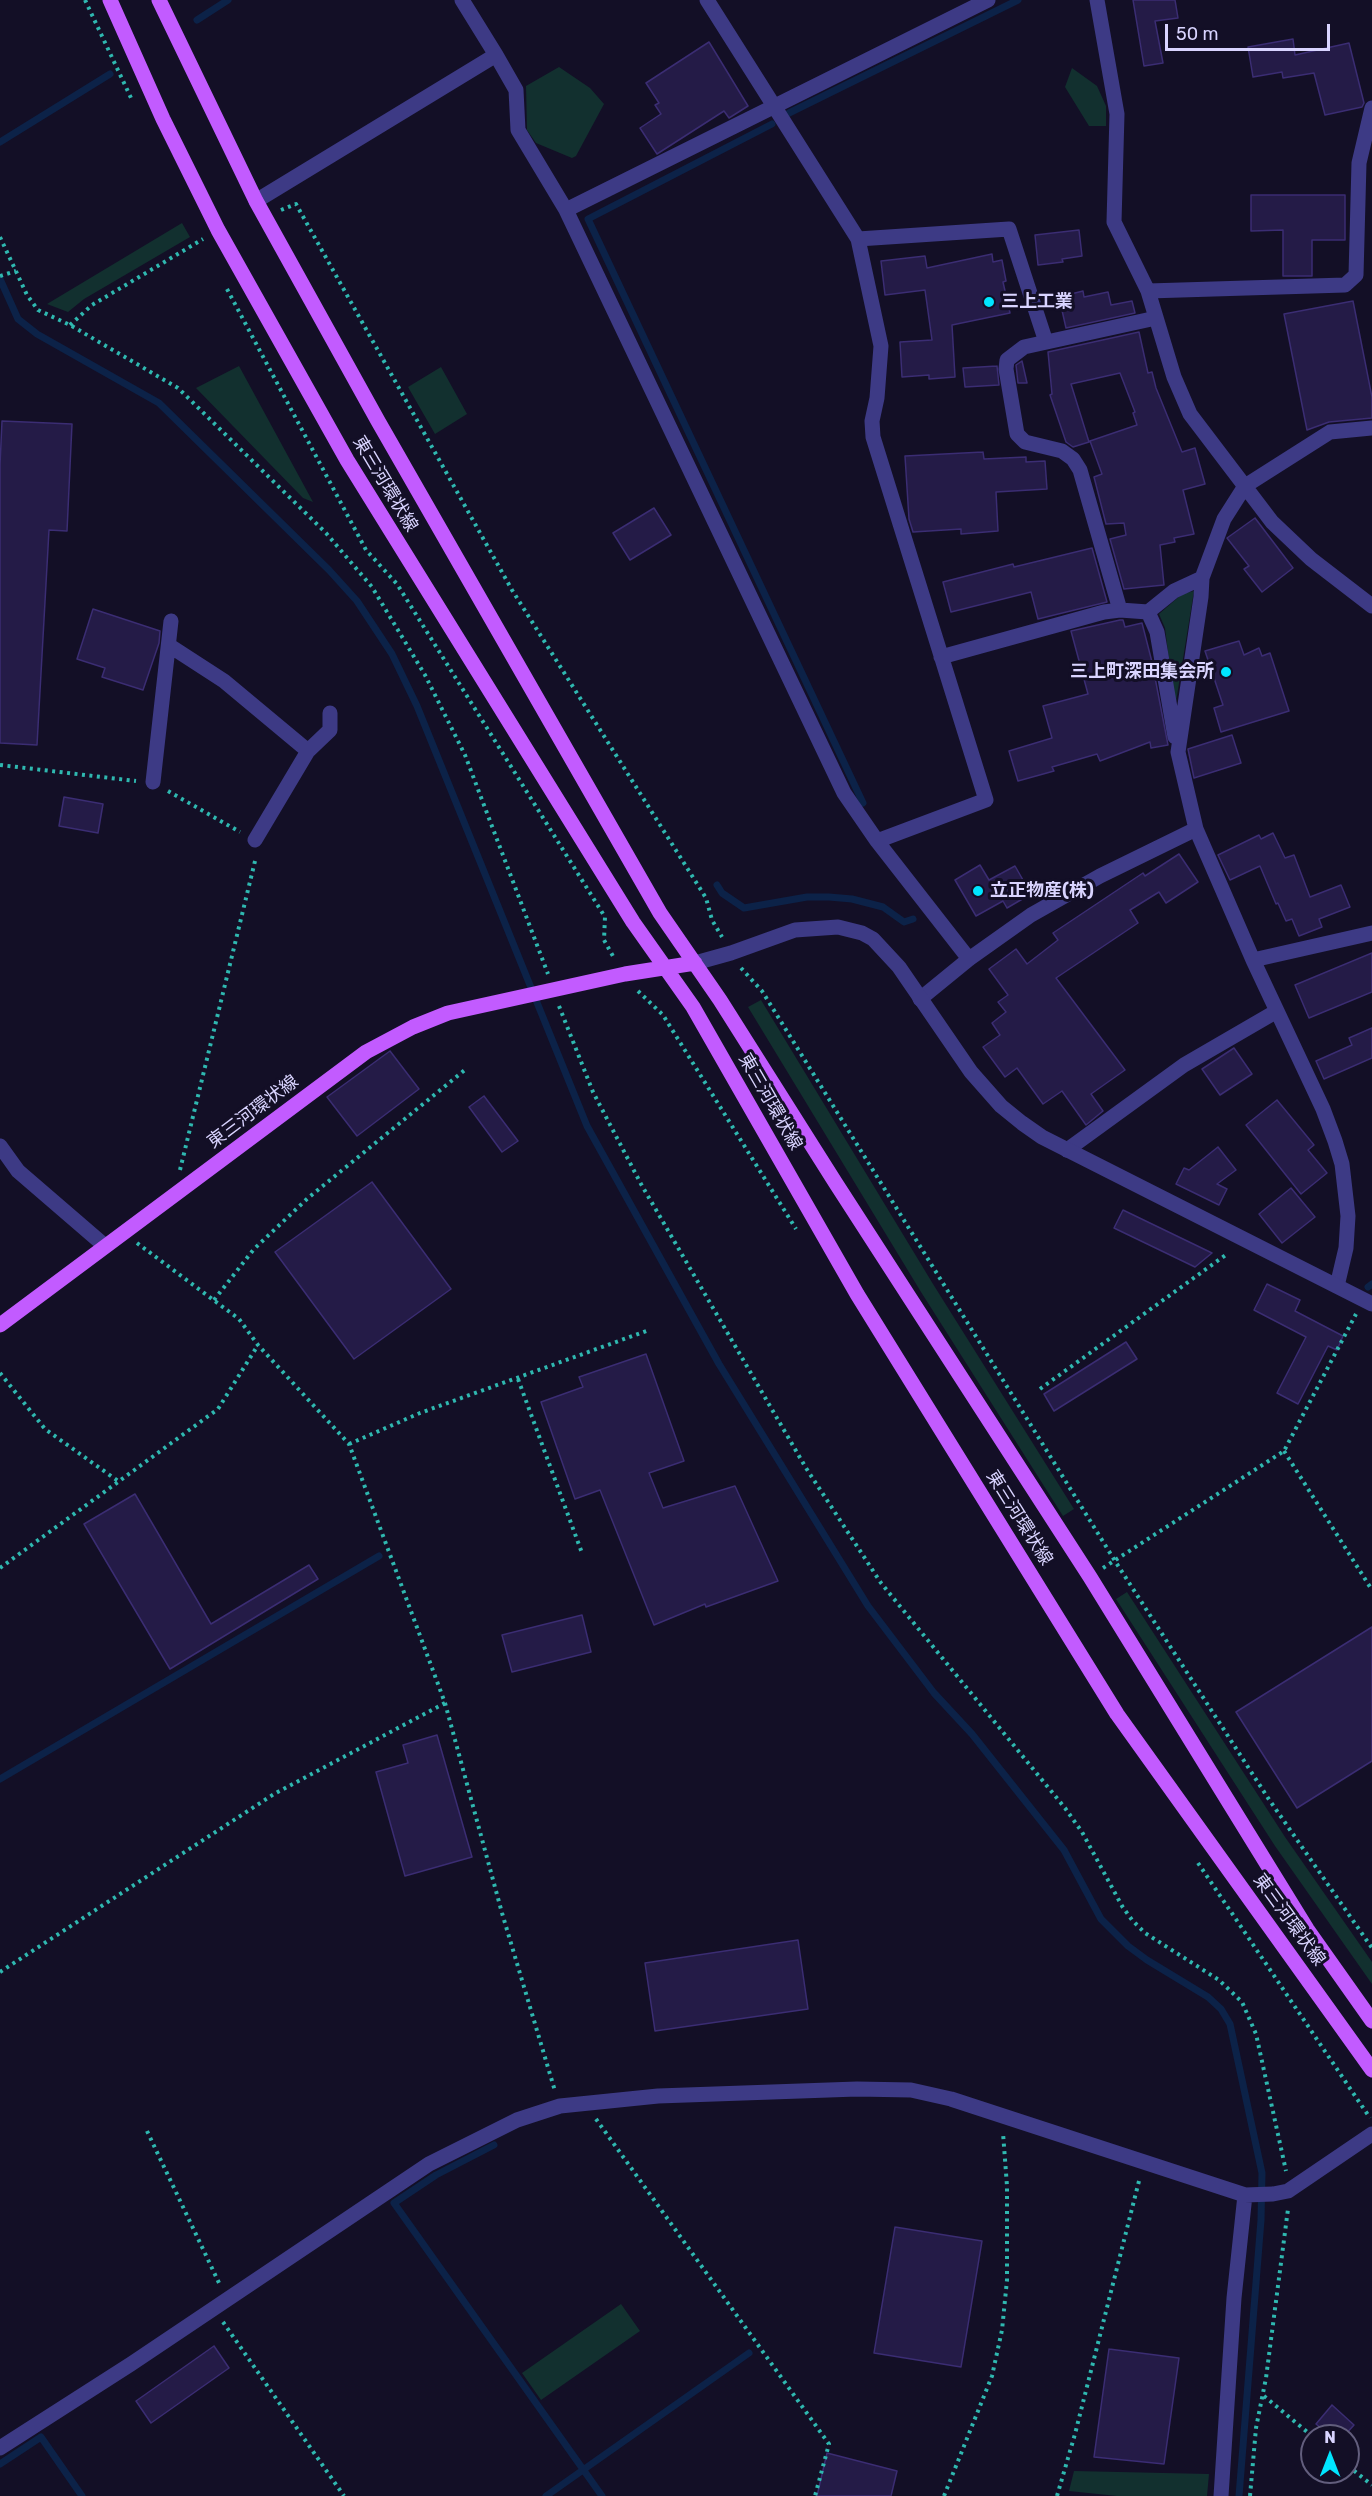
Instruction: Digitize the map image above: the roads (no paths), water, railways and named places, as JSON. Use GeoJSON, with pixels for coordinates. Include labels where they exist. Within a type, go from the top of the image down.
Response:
{"type":"FeatureCollection","features":[{"type":"Feature","properties":{"kind":"main road","name":"東三河環状線"},"geometry":{"type":"LineString","coordinates":[[110,0],[163,119],[218,230],[347,460],[633,922],[693,1007],[857,1294],[1117,1713],[1372,2070]]}},
{"type":"Feature","properties":{"kind":"main road","name":"東三河環状線"},"geometry":{"type":"LineString","coordinates":[[159,0],[256,201],[378,421],[660,913],[695,963],[1090,1577],[1307,1929],[1372,2021]]}},
{"type":"Feature","properties":{"kind":"main road","name":"東三河環状線"},"geometry":{"type":"LineString","coordinates":[[0,1325],[366,1052],[448,1012],[664,966],[695,963]]}},
{"type":"Feature","properties":{"kind":"street"},"geometry":{"type":"LineString","coordinates":[[462,0],[516,90],[518,130],[566,210],[844,793],[877,841],[969,959]]}},
{"type":"Feature","properties":{"kind":"street"},"geometry":{"type":"LineString","coordinates":[[707,0],[858,239],[880,346],[877,398],[872,421],[873,437],[986,800],[877,841]]}},
{"type":"Feature","properties":{"kind":"street"},"geometry":{"type":"LineString","coordinates":[[566,210],[988,0]]}},
{"type":"Feature","properties":{"kind":"street"},"geometry":{"type":"LineString","coordinates":[[1097,0],[1117,114],[1114,222],[1148,291],[1174,377],[1190,414],[1272,522],[1311,559],[1372,606]]}},
{"type":"Feature","properties":{"kind":"street"},"geometry":{"type":"LineString","coordinates":[[256,201],[496,55]]}},
{"type":"Feature","properties":{"kind":"street"},"geometry":{"type":"LineString","coordinates":[[1148,291],[1346,285],[1356,275],[1359,163],[1372,108]]}},
{"type":"Feature","properties":{"kind":"street"},"geometry":{"type":"LineString","coordinates":[[858,239],[1009,229],[1046,342]]}},
{"type":"Feature","properties":{"kind":"street"},"geometry":{"type":"LineString","coordinates":[[1120,610],[1080,470],[1073,459],[1062,451],[1025,442],[1017,434],[1006,369],[1007,360],[1024,347],[1156,318]]}},
{"type":"Feature","properties":{"kind":"street"},"geometry":{"type":"LineString","coordinates":[[1178,752],[1202,578],[1224,519],[1245,486],[1330,432],[1372,428]]}},
{"type":"Feature","properties":{"kind":"street"},"geometry":{"type":"LineString","coordinates":[[941,657],[1120,610],[1148,612],[1174,591],[1202,578]]}},
{"type":"Feature","properties":{"kind":"street"},"geometry":{"type":"LineString","coordinates":[[1148,612],[1156,632],[1178,752],[1196,829],[1253,960],[1323,1110],[1342,1164],[1348,1216],[1346,1248],[1337,1286]]}},
{"type":"Feature","properties":{"kind":"street"},"geometry":{"type":"LineString","coordinates":[[153,782],[171,621]]}},
{"type":"Feature","properties":{"kind":"street"},"geometry":{"type":"LineString","coordinates":[[170,646],[224,681],[309,751]]}},
{"type":"Feature","properties":{"kind":"street"},"geometry":{"type":"LineString","coordinates":[[255,840],[309,751],[330,730],[330,712]]}},
{"type":"Feature","properties":{"kind":"street"},"geometry":{"type":"LineString","coordinates":[[920,999],[969,959],[1031,915],[1100,876],[1196,829]]}},
{"type":"Feature","properties":{"kind":"street"},"geometry":{"type":"LineString","coordinates":[[695,963],[795,930],[824,926],[850,929],[873,939],[899,967],[971,1072],[996,1100],[1042,1137],[1368,1302]]}},
{"type":"Feature","properties":{"kind":"street"},"geometry":{"type":"LineString","coordinates":[[1253,960],[1372,933]]}},
{"type":"Feature","properties":{"kind":"street"},"geometry":{"type":"LineString","coordinates":[[1067,1150],[1184,1065],[1277,1011]]}},
{"type":"Feature","properties":{"kind":"street"},"geometry":{"type":"LineString","coordinates":[[0,1146],[18,1171],[105,1246]]}},
{"type":"Feature","properties":{"kind":"street"},"geometry":{"type":"LineString","coordinates":[[0,2448],[429,2163],[517,2120],[560,2106],[658,2096],[857,2089],[911,2090],[951,2099],[1245,2195],[1280,2192],[1372,2134]]}},
{"type":"Feature","properties":{"kind":"street"},"geometry":{"type":"LineString","coordinates":[[1221,2496],[1234,2298],[1245,2195]]}},
{"type":"Feature","properties":{"kind":"waterway"},"geometry":{"type":"LineString","coordinates":[[197,20],[228,0]]}},
{"type":"Feature","properties":{"kind":"waterway"},"geometry":{"type":"LineString","coordinates":[[789,113],[1018,0]]}},
{"type":"Feature","properties":{"kind":"waterway"},"geometry":{"type":"LineString","coordinates":[[0,142],[110,74]]}},
{"type":"Feature","properties":{"kind":"waterway"},"geometry":{"type":"LineString","coordinates":[[772,124],[588,219],[863,803]]}},
{"type":"Feature","properties":{"kind":"waterway"},"geometry":{"type":"LineString","coordinates":[[0,279],[18,319],[37,334],[159,403],[329,570],[357,601],[392,654],[417,706],[587,1126],[719,1364],[868,1606],[934,1693],[972,1734],[1064,1850],[1101,1919],[1128,1946],[1147,1960],[1208,1997],[1221,2009],[1230,2024],[1262,2173],[1261,2220],[1239,2496]]}},
{"type":"Feature","properties":{"kind":"waterway"},"geometry":{"type":"LineString","coordinates":[[717,885],[722,893],[744,908],[807,897],[829,897],[852,899],[883,907],[904,922],[913,919]]}},
{"type":"Feature","properties":{"kind":"waterway"},"geometry":{"type":"LineString","coordinates":[[1368,1287],[1372,1284]]}},
{"type":"Feature","properties":{"kind":"waterway"},"geometry":{"type":"LineString","coordinates":[[0,1779],[379,1556]]}},
{"type":"Feature","properties":{"kind":"waterway"},"geometry":{"type":"LineString","coordinates":[[494,2145],[436,2175],[394,2203],[602,2496]]}},
{"type":"Feature","properties":{"kind":"waterway"},"geometry":{"type":"LineString","coordinates":[[546,2496],[749,2353]]}},
{"type":"Feature","properties":{"kind":"waterway"},"geometry":{"type":"LineString","coordinates":[[0,2464],[41,2437],[82,2496]]}},
{"type":"Feature","properties":{"kind":"place","name":"三上工業"},"geometry":{"type":"Point","coordinates":[989,302]}},
{"type":"Feature","properties":{"kind":"place","name":"三上町深田集会所"},"geometry":{"type":"Point","coordinates":[1226,672]}},
{"type":"Feature","properties":{"kind":"place","name":"立正物産(株)"},"geometry":{"type":"Point","coordinates":[978,891]}}]}
